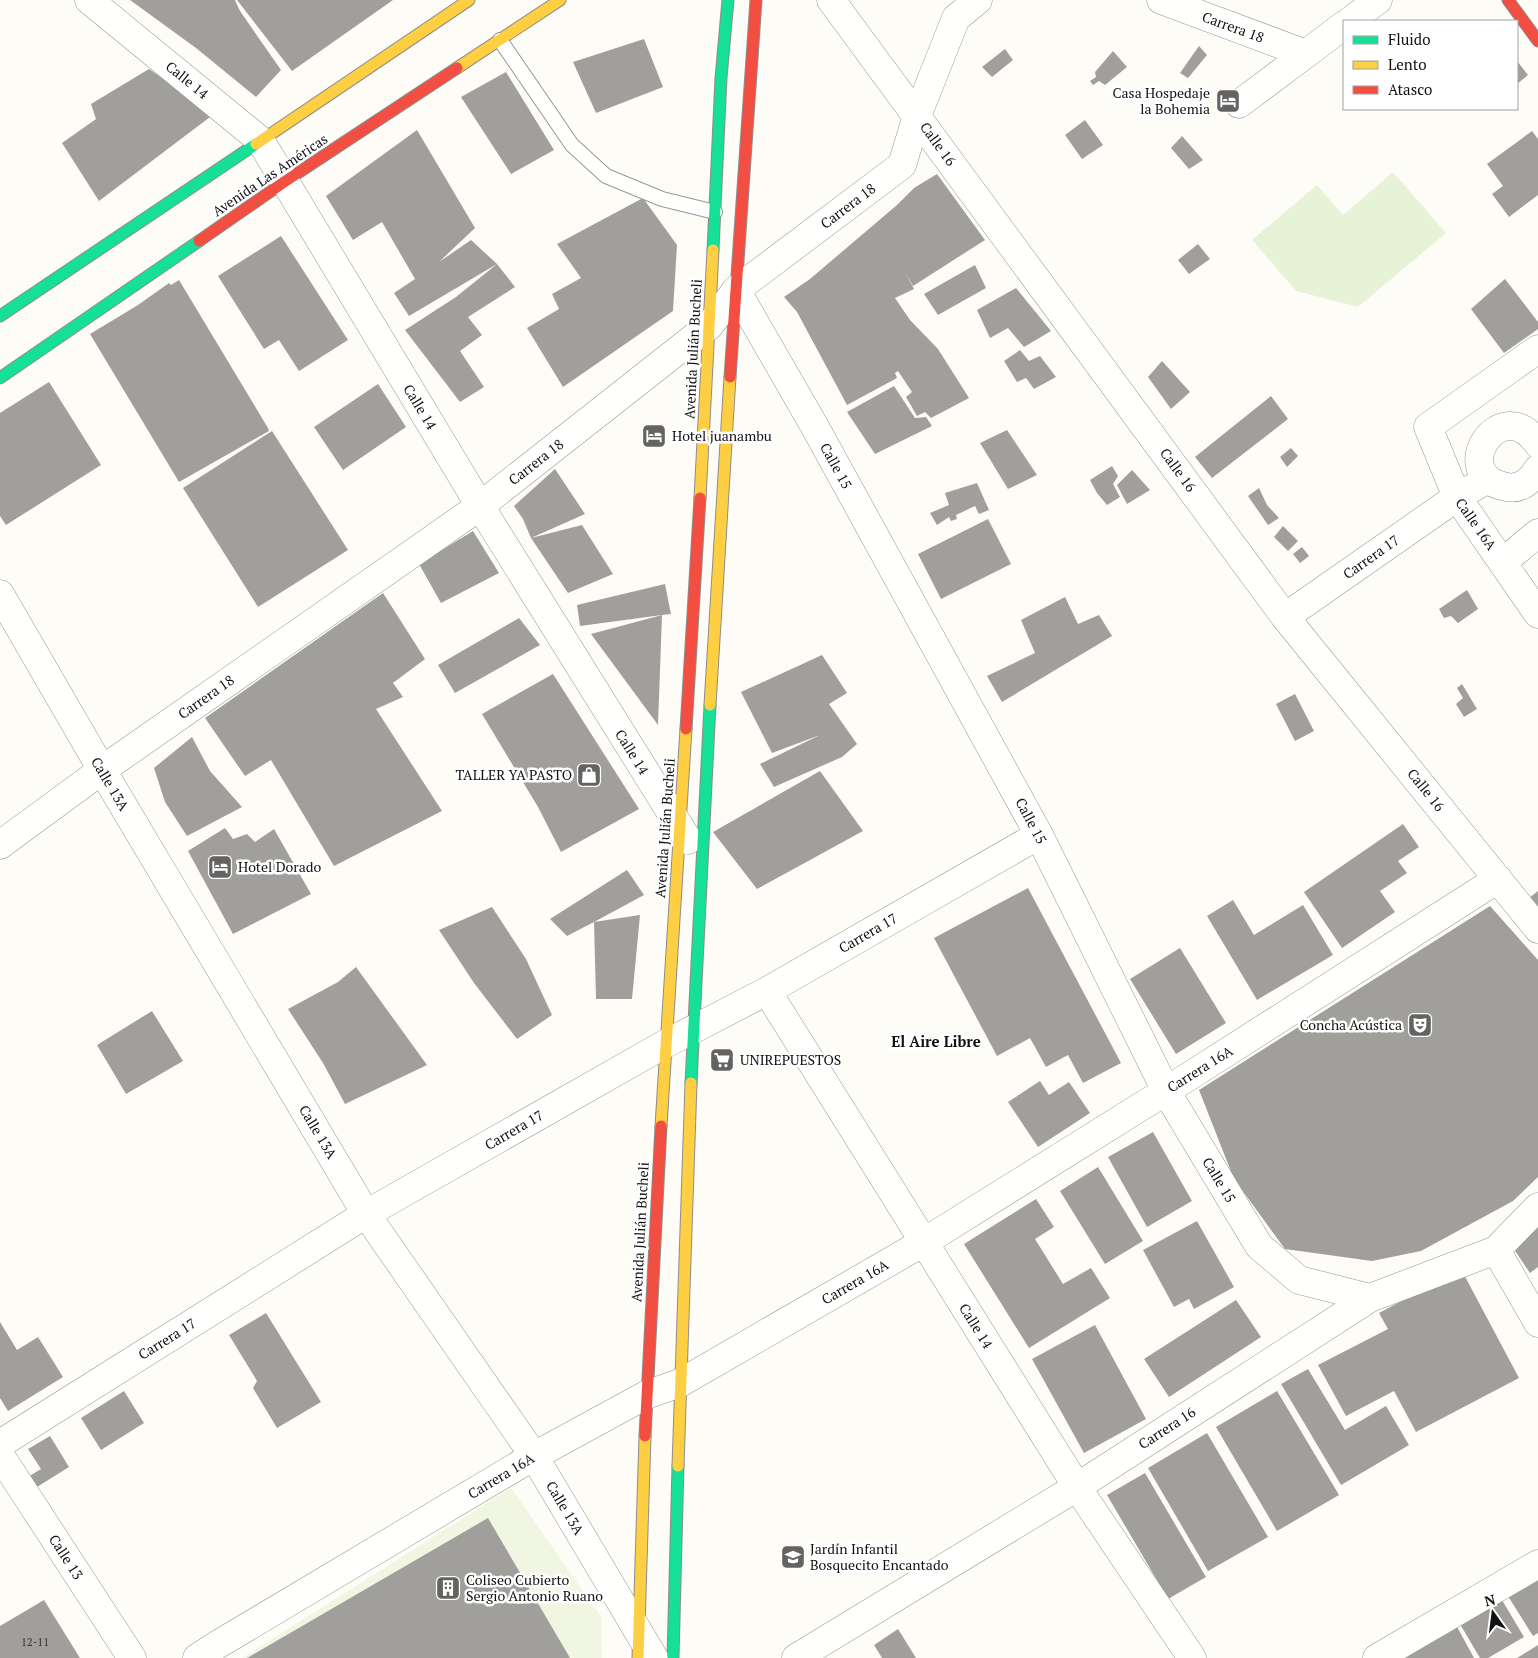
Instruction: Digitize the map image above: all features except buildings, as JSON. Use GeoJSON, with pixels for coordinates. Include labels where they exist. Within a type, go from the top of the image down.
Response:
{"type":"FeatureCollection","features":[{"type":"Feature","properties":{"kind":"street","name":"Calle 14"},"geometry":{"type":"LineString","coordinates":[[89,0],[260,140],[480,506],[680,829],[701,859]]}},
{"type":"Feature","properties":{"kind":"street"},"geometry":{"type":"LineString","coordinates":[[0,316],[470,0]]}},
{"type":"Feature","properties":{"kind":"street","name":"Avenida Las Américas"},"geometry":{"type":"LineString","coordinates":[[0,378],[284,182],[560,0]]}},
{"type":"Feature","properties":{"kind":"street","name":"Avenida Julián Bucheli"},"geometry":{"type":"LineString","coordinates":[[644,1651],[646,1394],[664,1044],[680,829],[710,325],[721,78],[728,0]]}},
{"type":"Feature","properties":{"kind":"street"},"geometry":{"type":"LineString","coordinates":[[673,1658],[680,1383],[701,859],[756,0]]}},
{"type":"Feature","properties":{"kind":"street","name":"Calle 16"},"geometry":{"type":"LineString","coordinates":[[831,0],[1285,616],[1538,929]]}},
{"type":"Feature","properties":{"kind":"street","name":"Carrera 18"},"geometry":{"type":"LineString","coordinates":[[0,845],[102,770],[480,506],[710,325],[736,290],[902,165],[917,116],[956,18],[978,0]]}},
{"type":"Feature","properties":{"kind":"street","name":"Carrera 18"},"geometry":{"type":"LineString","coordinates":[[1161,0],[1306,54]]}},
{"type":"Feature","properties":{"kind":"street"},"geometry":{"type":"LineString","coordinates":[[1351,20],[1378,0]]}},
{"type":"Feature","properties":{"kind":"street"},"geometry":{"type":"LineString","coordinates":[[1508,0],[1538,41]]}},
{"type":"Feature","properties":{"kind":"street"},"geometry":{"type":"LineString","coordinates":[[1239,104],[1343,26]]}},
{"type":"Feature","properties":{"kind":"street","name":"Calle 15"},"geometry":{"type":"LineString","coordinates":[[736,290],[815,427],[1039,834],[1166,1091],[1259,1246],[1299,1280],[1370,1298]]}},
{"type":"Feature","properties":{"kind":"street","name":"Calle 16A"},"geometry":{"type":"LineString","coordinates":[[1538,349],[1428,427],[1456,498],[1538,614]]}},
{"type":"Feature","properties":{"kind":"street"},"geometry":{"type":"LineString","coordinates":[[1536,435],[1522,428],[1510,426],[1499,428],[1490,434],[1482,444],[1479,456],[1481,468],[1488,479],[1498,486],[1510,488],[1522,485],[1532,478],[1538,469]]}},
{"type":"Feature","properties":{"kind":"street","name":"Carrera 17"},"geometry":{"type":"LineString","coordinates":[[1285,616],[1456,498],[1488,479]]}},
{"type":"Feature","properties":{"kind":"street"},"geometry":{"type":"LineString","coordinates":[[1503,562],[1538,533]]}},
{"type":"Feature","properties":{"kind":"street","name":"Calle 13A"},"geometry":{"type":"LineString","coordinates":[[0,594],[102,770],[366,1214],[534,1456],[644,1651]]}},
{"type":"Feature","properties":{"kind":"street","name":"Carrera 17"},"geometry":{"type":"LineString","coordinates":[[0,1444],[366,1214],[664,1044],[767,990],[1039,834]]}},
{"type":"Feature","properties":{"kind":"street","name":"Carrera 16A"},"geometry":{"type":"LineString","coordinates":[[213,1654],[534,1456],[646,1394],[680,1383],[924,1242],[1166,1091],[1498,879]]}},
{"type":"Feature","properties":{"kind":"street","name":"Calle 14"},"geometry":{"type":"LineString","coordinates":[[767,990],[1077,1487],[1192,1658]]}},
{"type":"Feature","properties":{"kind":"street","name":"Carrera 16"},"geometry":{"type":"LineString","coordinates":[[796,1658],[1077,1487],[1370,1298],[1496,1250],[1538,1207]]}},
{"type":"Feature","properties":{"kind":"street"},"geometry":{"type":"LineString","coordinates":[[1496,1250],[1538,1323]]}},
{"type":"Feature","properties":{"kind":"street","name":"Calle 13"},"geometry":{"type":"LineString","coordinates":[[0,1455],[132,1658]]}},
{"type":"Feature","properties":{"kind":"street"},"geometry":{"type":"LineString","coordinates":[[1377,1658],[1538,1564]]}},
{"type":"Feature","properties":{"kind":"lane"},"geometry":{"type":"LineString","coordinates":[[500,40],[572,144],[606,176],[662,199],[715,212]]}},
{"type":"Feature","properties":{"kind":"green space"},"geometry":{"type":"Polygon","coordinates":[[[1393,172],[1446,233],[1358,307],[1296,291],[1252,240],[1317,185],[1343,215],[1393,172]]]}},
{"type":"Feature","properties":{"kind":"green space","name":"Coliseo Cubierto Sergio Antonio Ruano"},"geometry":{"type":"Polygon","coordinates":[[[511,1488],[601,1617],[602,1658],[242,1658],[511,1488]]]}},
{"type":"Feature","properties":{"kind":"traffic: fast"},"geometry":{"type":"LineString","coordinates":[[713,250],[721,78],[728,0]]}},
{"type":"Feature","properties":{"kind":"traffic: fast"},"geometry":{"type":"LineString","coordinates":[[0,316],[256,144]]}},
{"type":"Feature","properties":{"kind":"traffic: fast"},"geometry":{"type":"LineString","coordinates":[[0,378],[199,241]]}},
{"type":"Feature","properties":{"kind":"traffic: fast"},"geometry":{"type":"LineString","coordinates":[[691,1083],[710,705]]}},
{"type":"Feature","properties":{"kind":"traffic: fast"},"geometry":{"type":"LineString","coordinates":[[673,1658],[678,1466]]}},
{"type":"Feature","properties":{"kind":"traffic: slow"},"geometry":{"type":"LineString","coordinates":[[256,144],[469,0]]}},
{"type":"Feature","properties":{"kind":"traffic: slow"},"geometry":{"type":"LineString","coordinates":[[457,68],[560,0]]}},
{"type":"Feature","properties":{"kind":"traffic: slow"},"geometry":{"type":"LineString","coordinates":[[700,498],[713,250]]}},
{"type":"Feature","properties":{"kind":"traffic: slow"},"geometry":{"type":"LineString","coordinates":[[710,705],[730,377]]}},
{"type":"Feature","properties":{"kind":"traffic: slow"},"geometry":{"type":"LineString","coordinates":[[661,1126],[686,729]]}},
{"type":"Feature","properties":{"kind":"traffic: slow"},"geometry":{"type":"LineString","coordinates":[[678,1466],[691,1083]]}},
{"type":"Feature","properties":{"kind":"traffic: slow"},"geometry":{"type":"LineString","coordinates":[[638,1658],[645,1436]]}},
{"type":"Feature","properties":{"kind":"traffic: jam"},"geometry":{"type":"LineString","coordinates":[[730,377],[756,0]]}},
{"type":"Feature","properties":{"kind":"traffic: jam"},"geometry":{"type":"LineString","coordinates":[[1508,0],[1538,41]]}},
{"type":"Feature","properties":{"kind":"traffic: jam"},"geometry":{"type":"LineString","coordinates":[[199,241],[284,182],[457,68]]}},
{"type":"Feature","properties":{"kind":"traffic: jam"},"geometry":{"type":"LineString","coordinates":[[686,729],[700,498]]}},
{"type":"Feature","properties":{"kind":"traffic: jam"},"geometry":{"type":"LineString","coordinates":[[645,1436],[661,1126]]}},
{"type":"Feature","properties":{"kind":"place","name":"Casa Hospedaje la Bohemia"},"geometry":{"type":"Point","coordinates":[1228,101]}},
{"type":"Feature","properties":{"kind":"place","name":"Hotel juanambu"},"geometry":{"type":"Point","coordinates":[654,436]}},
{"type":"Feature","properties":{"kind":"place","name":"TALLER YA PASTO"},"geometry":{"type":"Point","coordinates":[589,775]}},
{"type":"Feature","properties":{"kind":"place","name":"Hotel Dorado"},"geometry":{"type":"Point","coordinates":[220,867]}},
{"type":"Feature","properties":{"kind":"place","name":"Concha Acústica"},"geometry":{"type":"Point","coordinates":[1420,1025]}},
{"type":"Feature","properties":{"kind":"place","name":"UNIREPUESTOS"},"geometry":{"type":"Point","coordinates":[722,1060]}},
{"type":"Feature","properties":{"kind":"place","name":"Jardín Infantil Bosquecito Encantado"},"geometry":{"type":"Point","coordinates":[793,1557]}},
{"type":"Feature","properties":{"kind":"place","name":"Coliseo Cubierto Sergio Antonio Ruano"},"geometry":{"type":"Point","coordinates":[448,1588]}},
{"type":"Feature","properties":{"kind":"district","name":"El Aire Libre"},"geometry":{"type":"Point","coordinates":[936,1042]}}]}
